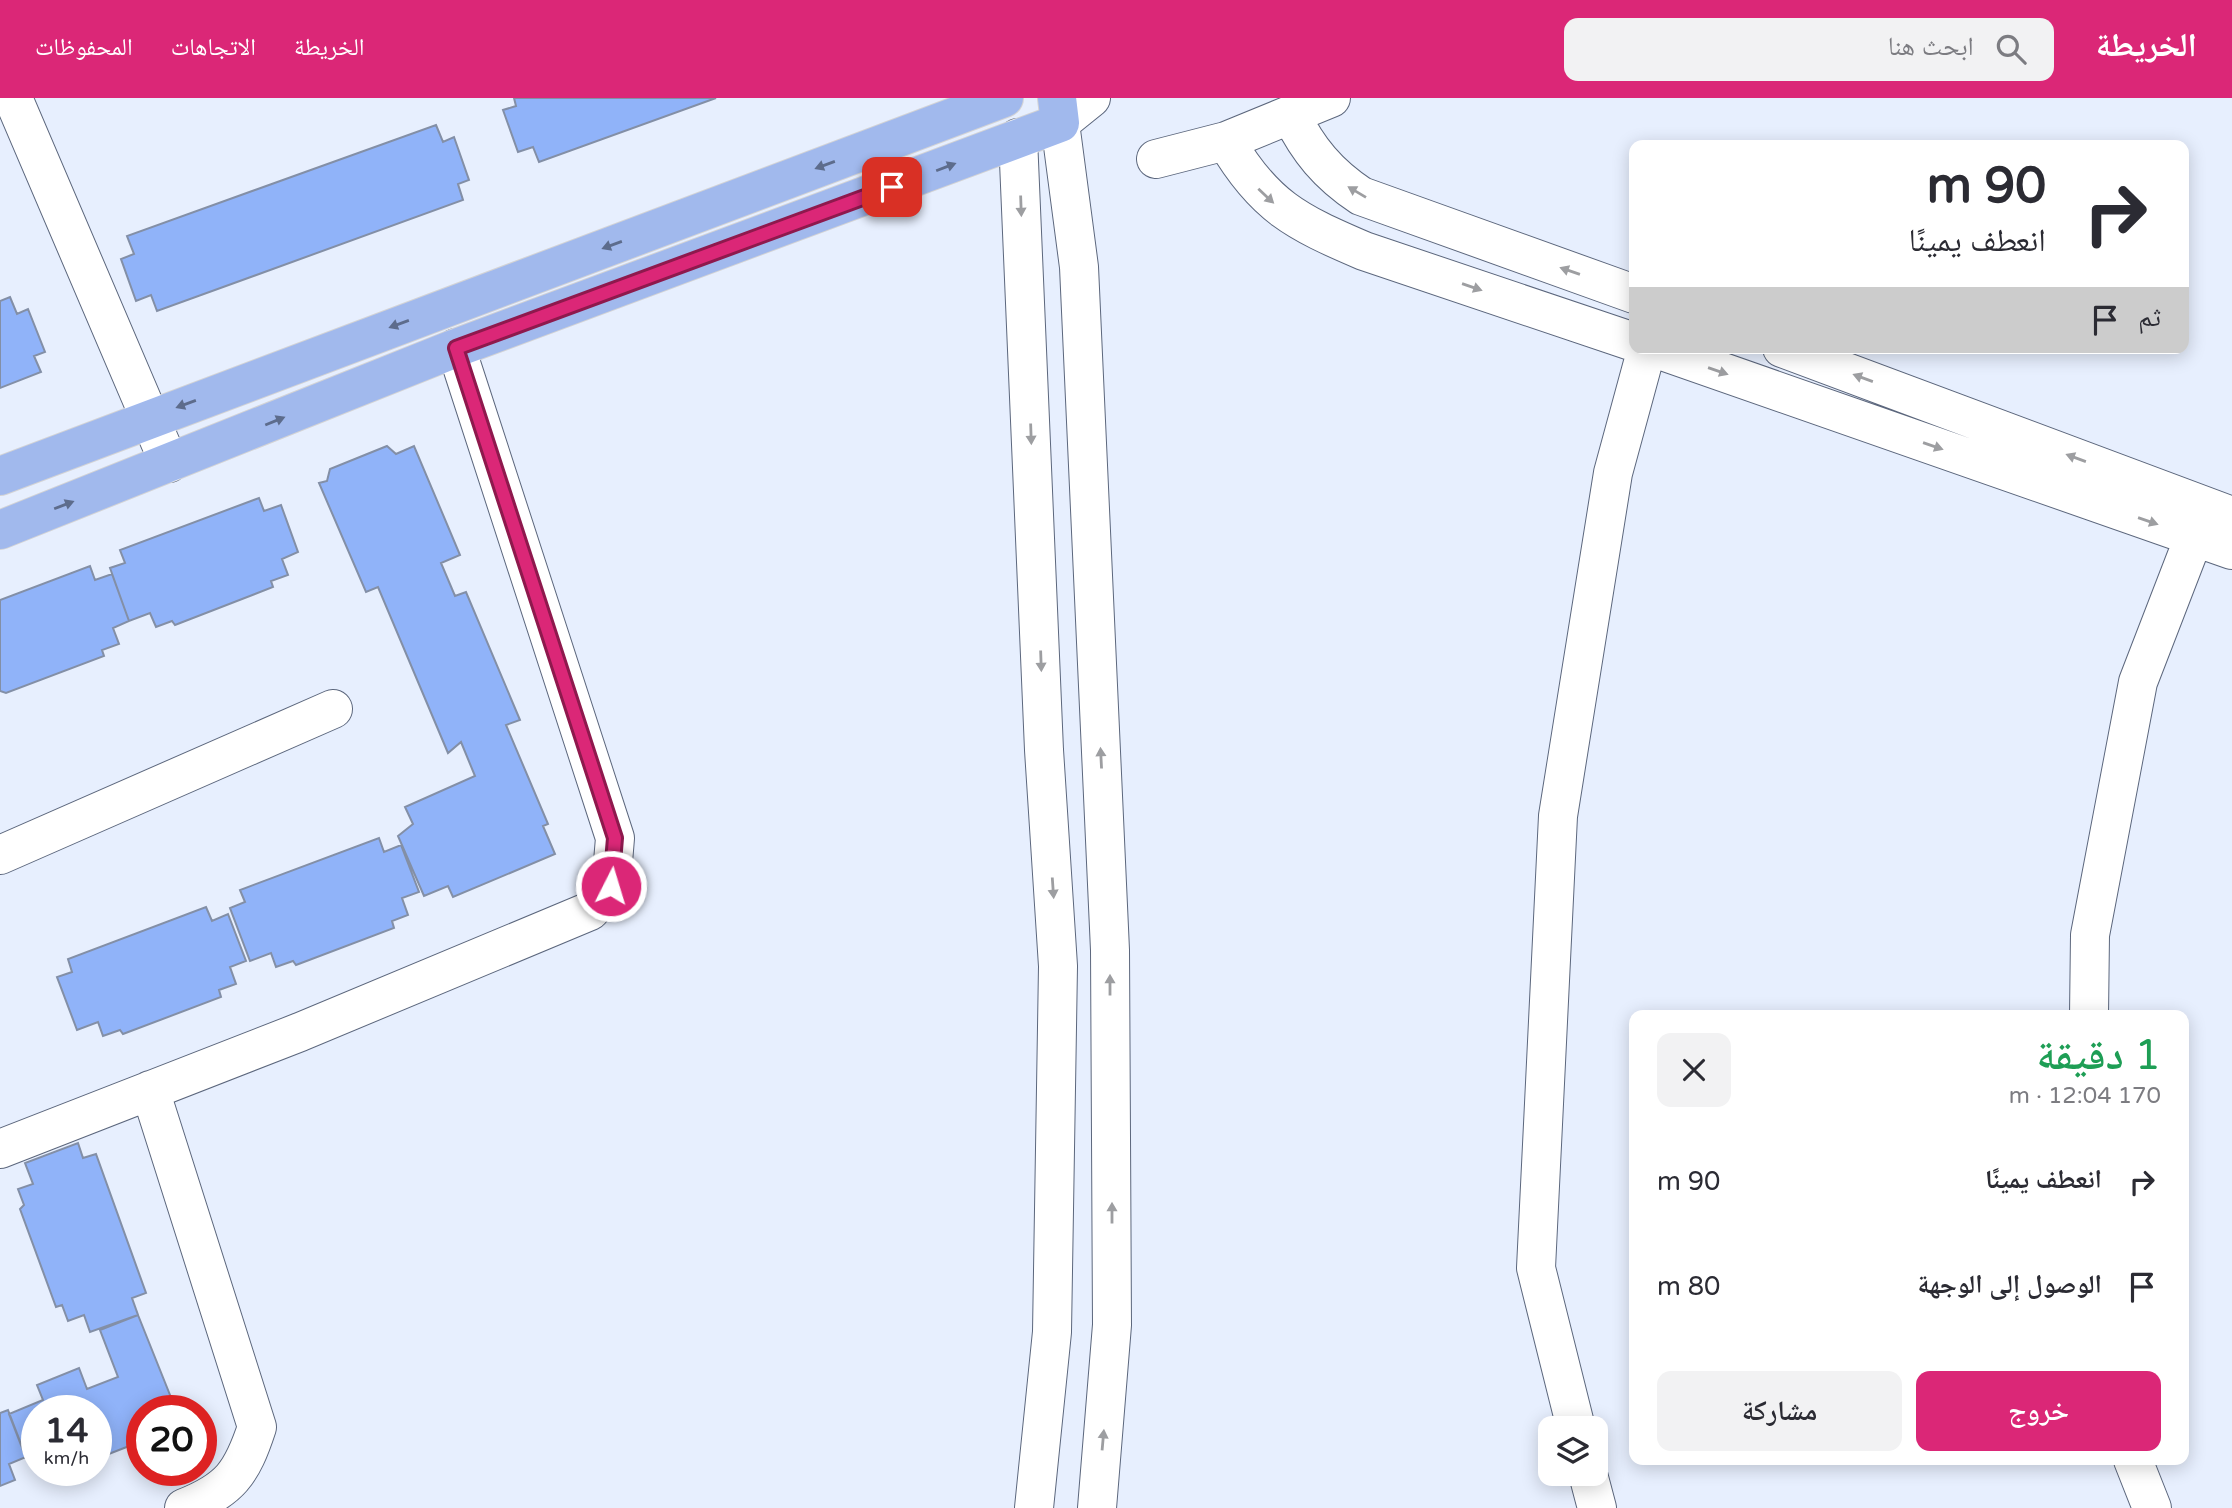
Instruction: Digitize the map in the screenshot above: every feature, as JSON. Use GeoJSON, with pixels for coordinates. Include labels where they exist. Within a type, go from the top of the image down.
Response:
{"type":"FeatureCollection","features":[{"type":"Feature","properties":{"kind":"main road"},"geometry":{"type":"LineString","coordinates":[[0,476],[150,417],[1004,98]]}},
{"type":"Feature","properties":{"kind":"main road"},"geometry":{"type":"LineString","coordinates":[[1012,98],[1018,138]]}},
{"type":"Feature","properties":{"kind":"main road"},"geometry":{"type":"LineString","coordinates":[[0,530],[456,348],[1018,138],[1058,110]]}},
{"type":"Feature","properties":{"kind":"street"},"geometry":{"type":"LineString","coordinates":[[13,98],[169,463]]}},
{"type":"Feature","properties":{"kind":"street"},"geometry":{"type":"LineString","coordinates":[[1091,98],[1058,110],[1079,267],[1110,950],[1112,1325],[1097,1508]]}},
{"type":"Feature","properties":{"kind":"street"},"geometry":{"type":"LineString","coordinates":[[1156,159],[1226,141],[1331,98]]}},
{"type":"Feature","properties":{"kind":"street"},"geometry":{"type":"LineString","coordinates":[[1292,115],[1303,140],[1319,162],[1338,181],[1361,196],[1629,292]]}},
{"type":"Feature","properties":{"kind":"street"},"geometry":{"type":"LineString","coordinates":[[1018,138],[1044,750],[1058,966],[1052,1332],[1034,1508]]}},
{"type":"Feature","properties":{"kind":"street"},"geometry":{"type":"LineString","coordinates":[[1226,141],[1252,181],[1268,199],[1327,235],[1364,251],[1629,340]]}},
{"type":"Feature","properties":{"kind":"street"},"geometry":{"type":"LineString","coordinates":[[4,1139],[150,1090],[300,1032],[590,911],[611,886],[615,838],[456,348]]}},
{"type":"Feature","properties":{"kind":"street"},"geometry":{"type":"LineString","coordinates":[[1574,1416],[1536,1268],[1558,816],[1612,473],[1645,354]]}},
{"type":"Feature","properties":{"kind":"street"},"geometry":{"type":"LineString","coordinates":[[1671,354],[2232,550]]}},
{"type":"Feature","properties":{"kind":"street"},"geometry":{"type":"LineString","coordinates":[[1798,354],[2232,516]]}},
{"type":"Feature","properties":{"kind":"street"},"geometry":{"type":"LineString","coordinates":[[2089,1010],[2090,935],[2138,682],[2194,537]]}},
{"type":"Feature","properties":{"kind":"street"},"geometry":{"type":"LineString","coordinates":[[0,855],[332,709]]}},
{"type":"Feature","properties":{"kind":"street"},"geometry":{"type":"LineString","coordinates":[[150,1090],[257,1427],[245,1463],[225,1488],[184,1508]]}},
{"type":"Feature","properties":{"kind":"street"},"geometry":{"type":"LineString","coordinates":[[2135,1465],[2152,1508]]}},
{"type":"Feature","properties":{"kind":"street"},"geometry":{"type":"LineString","coordinates":[[1591,1486],[1597,1508]]}},
{"type":"Feature","properties":{"kind":"building"},"geometry":{"type":"Polygon","coordinates":[[[514,98],[716,98],[539,162],[533,147],[518,152],[503,110],[516,106],[514,98]]]}},
{"type":"Feature","properties":{"kind":"building"},"geometry":{"type":"Polygon","coordinates":[[[436,125],[443,142],[454,137],[469,180],[458,184],[463,200],[157,311],[151,295],[136,301],[121,259],[134,254],[127,236],[436,125]]]}},
{"type":"Feature","properties":{"kind":"building"},"geometry":{"type":"Polygon","coordinates":[[[10,297],[17,314],[28,309],[45,352],[34,356],[41,372],[0,388],[0,301],[10,297]]]}},
{"type":"Feature","properties":{"kind":"building"},"geometry":{"type":"Polygon","coordinates":[[[387,446],[396,454],[414,446],[460,555],[441,563],[455,596],[466,592],[520,720],[506,725],[548,824],[543,826],[555,854],[453,897],[448,886],[424,896],[398,836],[413,824],[405,807],[475,776],[461,742],[448,753],[378,587],[366,592],[319,483],[327,481],[330,469],[387,446]]]}},
{"type":"Feature","properties":{"kind":"building"},"geometry":{"type":"Polygon","coordinates":[[[259,498],[264,511],[281,505],[298,552],[282,559],[288,575],[271,581],[273,587],[175,625],[172,621],[156,627],[150,613],[129,621],[110,568],[125,563],[120,550],[259,498]]]}},
{"type":"Feature","properties":{"kind":"building"},"geometry":{"type":"Polygon","coordinates":[[[90,566],[95,580],[112,574],[129,621],[113,628],[119,644],[102,650],[104,656],[6,693],[0,691],[0,600],[90,566]]]}},
{"type":"Feature","properties":{"kind":"building"},"geometry":{"type":"Polygon","coordinates":[[[379,838],[384,852],[401,845],[419,892],[402,898],[408,915],[392,921],[394,928],[296,965],[293,961],[276,967],[271,953],[250,961],[230,908],[245,902],[240,890],[379,838]]]}},
{"type":"Feature","properties":{"kind":"building"},"geometry":{"type":"Polygon","coordinates":[[[206,907],[212,921],[228,914],[246,961],[230,967],[236,984],[219,990],[221,997],[123,1034],[120,1030],[103,1036],[98,1022],[77,1030],[57,977],[72,972],[68,959],[206,907]]]}},
{"type":"Feature","properties":{"kind":"building"},"geometry":{"type":"Polygon","coordinates":[[[78,1143],[83,1158],[96,1154],[146,1293],[132,1298],[138,1315],[90,1332],[84,1315],[68,1321],[62,1305],[56,1307],[20,1209],[24,1205],[18,1189],[33,1184],[25,1163],[78,1143]]]}},
{"type":"Feature","properties":{"kind":"building"},"geometry":{"type":"Polygon","coordinates":[[[138,1315],[170,1395],[126,1395],[126,1447],[112,1453],[112,1395],[41,1395],[37,1385],[79,1368],[87,1389],[118,1377],[100,1330],[138,1315]]]}},
{"type":"Feature","properties":{"kind":"building"},"geometry":{"type":"Polygon","coordinates":[[[21,1409],[21,1445],[9,1414],[21,1409]]]}},
{"type":"Feature","properties":{"kind":"building"},"geometry":{"type":"Polygon","coordinates":[[[8,1410],[21,1444],[21,1459],[9,1464],[15,1480],[0,1486],[0,1413],[8,1410]]]}},
{"type":"Feature","properties":{"kind":"route"},"geometry":{"type":"LineString","coordinates":[[611,886],[615,838],[456,348],[892,187]]}}]}
